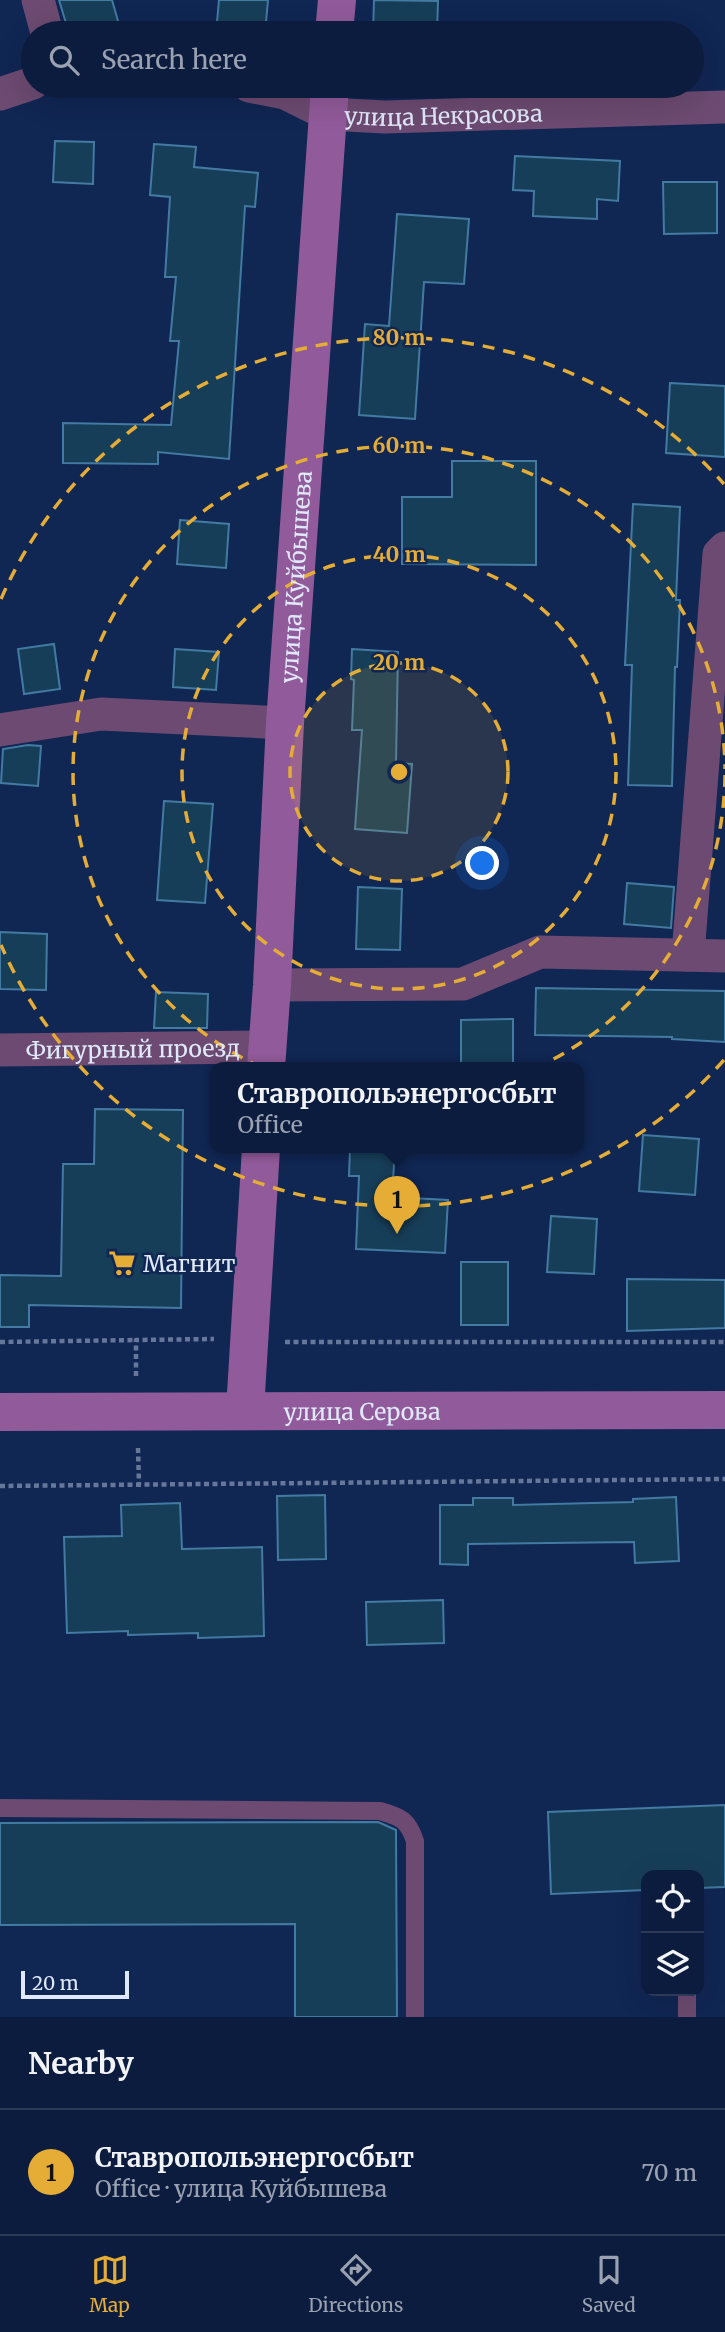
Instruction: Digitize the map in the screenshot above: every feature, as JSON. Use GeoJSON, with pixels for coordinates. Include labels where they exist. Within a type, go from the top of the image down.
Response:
{"type":"FeatureCollection","features":[{"type":"Feature","properties":{"kind":"street"},"geometry":{"type":"LineString","coordinates":[[38,0],[44,21]]}},
{"type":"Feature","properties":{"kind":"street"},"geometry":{"type":"LineString","coordinates":[[335,21],[337,0]]}},
{"type":"Feature","properties":{"kind":"street"},"geometry":{"type":"LineString","coordinates":[[0,94],[21,87]]}},
{"type":"Feature","properties":{"kind":"street","name":"улица Некрасова"},"geometry":{"type":"LineString","coordinates":[[328,100],[384,117],[725,107]]}},
{"type":"Feature","properties":{"kind":"street","name":"улица Куйбышева"},"geometry":{"type":"LineString","coordinates":[[266,1057],[285,723],[328,100]]}},
{"type":"Feature","properties":{"kind":"street"},"geometry":{"type":"LineString","coordinates":[[688,955],[719,555],[725,548]]}},
{"type":"Feature","properties":{"kind":"street"},"geometry":{"type":"LineString","coordinates":[[0,730],[101,714],[285,723]]}},
{"type":"Feature","properties":{"kind":"street"},"geometry":{"type":"LineString","coordinates":[[272,985],[463,984],[540,952],[725,956]]}},
{"type":"Feature","properties":{"kind":"street","name":"Фигурный проезд"},"geometry":{"type":"LineString","coordinates":[[0,1050],[266,1057]]}},
{"type":"Feature","properties":{"kind":"street"},"geometry":{"type":"LineString","coordinates":[[245,1410],[261,1153]]}},
{"type":"Feature","properties":{"kind":"street","name":"улица Серова"},"geometry":{"type":"LineString","coordinates":[[0,1412],[725,1410]]}},
{"type":"Feature","properties":{"kind":"lane"},"geometry":{"type":"LineString","coordinates":[[0,1808],[380,1811],[396,1815],[409,1825],[415,1841],[415,2017]]}},
{"type":"Feature","properties":{"kind":"lane"},"geometry":{"type":"LineString","coordinates":[[687,1996],[687,2017]]}},
{"type":"Feature","properties":{"kind":"path"},"geometry":{"type":"LineString","coordinates":[[0,1342],[136,1340]]}},
{"type":"Feature","properties":{"kind":"path"},"geometry":{"type":"LineString","coordinates":[[295,1342],[725,1342]]}},
{"type":"Feature","properties":{"kind":"path"},"geometry":{"type":"LineString","coordinates":[[0,1486],[725,1479]]}},
{"type":"Feature","properties":{"kind":"building"},"geometry":{"type":"Polygon","coordinates":[[[59,0],[112,0],[118,21],[65,21],[59,0]]]}},
{"type":"Feature","properties":{"kind":"building"},"geometry":{"type":"Polygon","coordinates":[[[219,0],[268,0],[266,21],[217,21],[219,0]]]}},
{"type":"Feature","properties":{"kind":"building"},"geometry":{"type":"Polygon","coordinates":[[[374,0],[438,1],[437,21],[373,21],[374,0]]]}},
{"type":"Feature","properties":{"kind":"building"},"geometry":{"type":"Polygon","coordinates":[[[55,141],[94,142],[93,184],[53,182],[55,141]]]}},
{"type":"Feature","properties":{"kind":"building"},"geometry":{"type":"Polygon","coordinates":[[[154,144],[196,147],[194,167],[258,173],[255,207],[245,206],[229,459],[158,452],[158,464],[63,463],[63,423],[171,425],[179,341],[170,341],[176,277],[165,277],[170,197],[150,195],[154,144]]]}},
{"type":"Feature","properties":{"kind":"building"},"geometry":{"type":"Polygon","coordinates":[[[515,156],[620,161],[618,201],[597,199],[597,219],[533,216],[534,191],[513,190],[515,156]]]}},
{"type":"Feature","properties":{"kind":"building"},"geometry":{"type":"Polygon","coordinates":[[[663,182],[717,182],[717,233],[664,234],[663,182]]]}},
{"type":"Feature","properties":{"kind":"building"},"geometry":{"type":"Polygon","coordinates":[[[397,214],[469,219],[464,284],[424,282],[415,419],[359,415],[365,324],[389,326],[397,214]]]}},
{"type":"Feature","properties":{"kind":"building"},"geometry":{"type":"Polygon","coordinates":[[[670,383],[725,386],[725,457],[666,453],[670,383]]]}},
{"type":"Feature","properties":{"kind":"building"},"geometry":{"type":"Polygon","coordinates":[[[452,461],[536,461],[536,565],[402,564],[402,497],[452,497],[452,461]]]}},
{"type":"Feature","properties":{"kind":"building"},"geometry":{"type":"Polygon","coordinates":[[[633,504],[680,507],[676,600],[680,600],[675,667],[672,786],[628,785],[632,665],[625,665],[633,504]]]}},
{"type":"Feature","properties":{"kind":"building"},"geometry":{"type":"Polygon","coordinates":[[[180,520],[229,524],[226,568],[177,564],[180,520]]]}},
{"type":"Feature","properties":{"kind":"building"},"geometry":{"type":"Polygon","coordinates":[[[54,644],[60,689],[24,694],[18,649],[54,644]]]}},
{"type":"Feature","properties":{"kind":"building"},"geometry":{"type":"Polygon","coordinates":[[[175,649],[219,652],[216,690],[173,687],[175,649]]]}},
{"type":"Feature","properties":{"kind":"building"},"geometry":{"type":"Polygon","coordinates":[[[352,649],[398,652],[396,763],[412,764],[407,833],[355,829],[362,730],[352,730],[352,649]]]}},
{"type":"Feature","properties":{"kind":"building"},"geometry":{"type":"Polygon","coordinates":[[[41,746],[38,786],[1,783],[3,749],[41,746]]]}},
{"type":"Feature","properties":{"kind":"building"},"geometry":{"type":"Polygon","coordinates":[[[164,801],[213,804],[205,903],[157,900],[164,801]]]}},
{"type":"Feature","properties":{"kind":"building"},"geometry":{"type":"Polygon","coordinates":[[[627,883],[674,887],[671,928],[624,924],[627,883]]]}},
{"type":"Feature","properties":{"kind":"building"},"geometry":{"type":"Polygon","coordinates":[[[358,887],[402,889],[400,950],[356,949],[358,887]]]}},
{"type":"Feature","properties":{"kind":"building"},"geometry":{"type":"Polygon","coordinates":[[[0,932],[47,934],[46,990],[0,989],[0,932]]]}},
{"type":"Feature","properties":{"kind":"building"},"geometry":{"type":"Polygon","coordinates":[[[536,988],[725,991],[725,1042],[672,1037],[535,1035],[536,988]]]}},
{"type":"Feature","properties":{"kind":"building"},"geometry":{"type":"Polygon","coordinates":[[[156,992],[208,994],[207,1028],[154,1028],[156,992]]]}},
{"type":"Feature","properties":{"kind":"building"},"geometry":{"type":"Polygon","coordinates":[[[513,1019],[513,1062],[461,1062],[461,1020],[513,1019]]]}},
{"type":"Feature","properties":{"kind":"building"},"geometry":{"type":"Polygon","coordinates":[[[95,1109],[183,1110],[181,1308],[29,1305],[29,1327],[0,1327],[0,1275],[61,1276],[63,1164],[94,1164],[95,1109]]]}},
{"type":"Feature","properties":{"kind":"building"},"geometry":{"type":"Polygon","coordinates":[[[643,1135],[699,1139],[695,1195],[639,1191],[643,1135]]]}},
{"type":"Feature","properties":{"kind":"building"},"geometry":{"type":"Polygon","coordinates":[[[350,1153],[395,1153],[392,1197],[448,1200],[445,1253],[356,1249],[359,1176],[349,1176],[350,1153]]]}},
{"type":"Feature","properties":{"kind":"building"},"geometry":{"type":"Polygon","coordinates":[[[551,1216],[597,1219],[594,1274],[547,1272],[551,1216]]]}},
{"type":"Feature","properties":{"kind":"building"},"geometry":{"type":"Polygon","coordinates":[[[461,1262],[508,1262],[508,1325],[461,1325],[461,1262]]]}},
{"type":"Feature","properties":{"kind":"building"},"geometry":{"type":"Polygon","coordinates":[[[627,1279],[725,1280],[725,1328],[627,1331],[627,1279]]]}},
{"type":"Feature","properties":{"kind":"building"},"geometry":{"type":"Polygon","coordinates":[[[325,1495],[326,1559],[278,1560],[277,1496],[325,1495]]]}},
{"type":"Feature","properties":{"kind":"building"},"geometry":{"type":"Polygon","coordinates":[[[676,1497],[679,1561],[635,1563],[634,1542],[468,1544],[468,1565],[440,1564],[440,1505],[473,1505],[473,1498],[513,1498],[513,1505],[633,1502],[633,1499],[676,1497]]]}},
{"type":"Feature","properties":{"kind":"building"},"geometry":{"type":"Polygon","coordinates":[[[180,1503],[182,1549],[262,1547],[264,1636],[198,1638],[198,1633],[67,1633],[64,1537],[122,1536],[121,1505],[180,1503]]]}},
{"type":"Feature","properties":{"kind":"building"},"geometry":{"type":"Polygon","coordinates":[[[443,1600],[444,1643],[367,1645],[366,1602],[443,1600]]]}},
{"type":"Feature","properties":{"kind":"building"},"geometry":{"type":"Polygon","coordinates":[[[725,1805],[725,1887],[704,1888],[704,1870],[641,1870],[641,1890],[551,1894],[548,1812],[725,1805]]]}},
{"type":"Feature","properties":{"kind":"building"},"geometry":{"type":"Polygon","coordinates":[[[378,1822],[396,1830],[397,2017],[295,2017],[295,1924],[0,1925],[0,1823],[378,1822]]]}},
{"type":"Feature","properties":{"kind":"place","name":"Ставропольэнергосбыт"},"geometry":{"type":"Point","coordinates":[397,1234]}},
{"type":"Feature","properties":{"kind":"place","name":"Магнит"},"geometry":{"type":"Point","coordinates":[122,1263]}}]}
